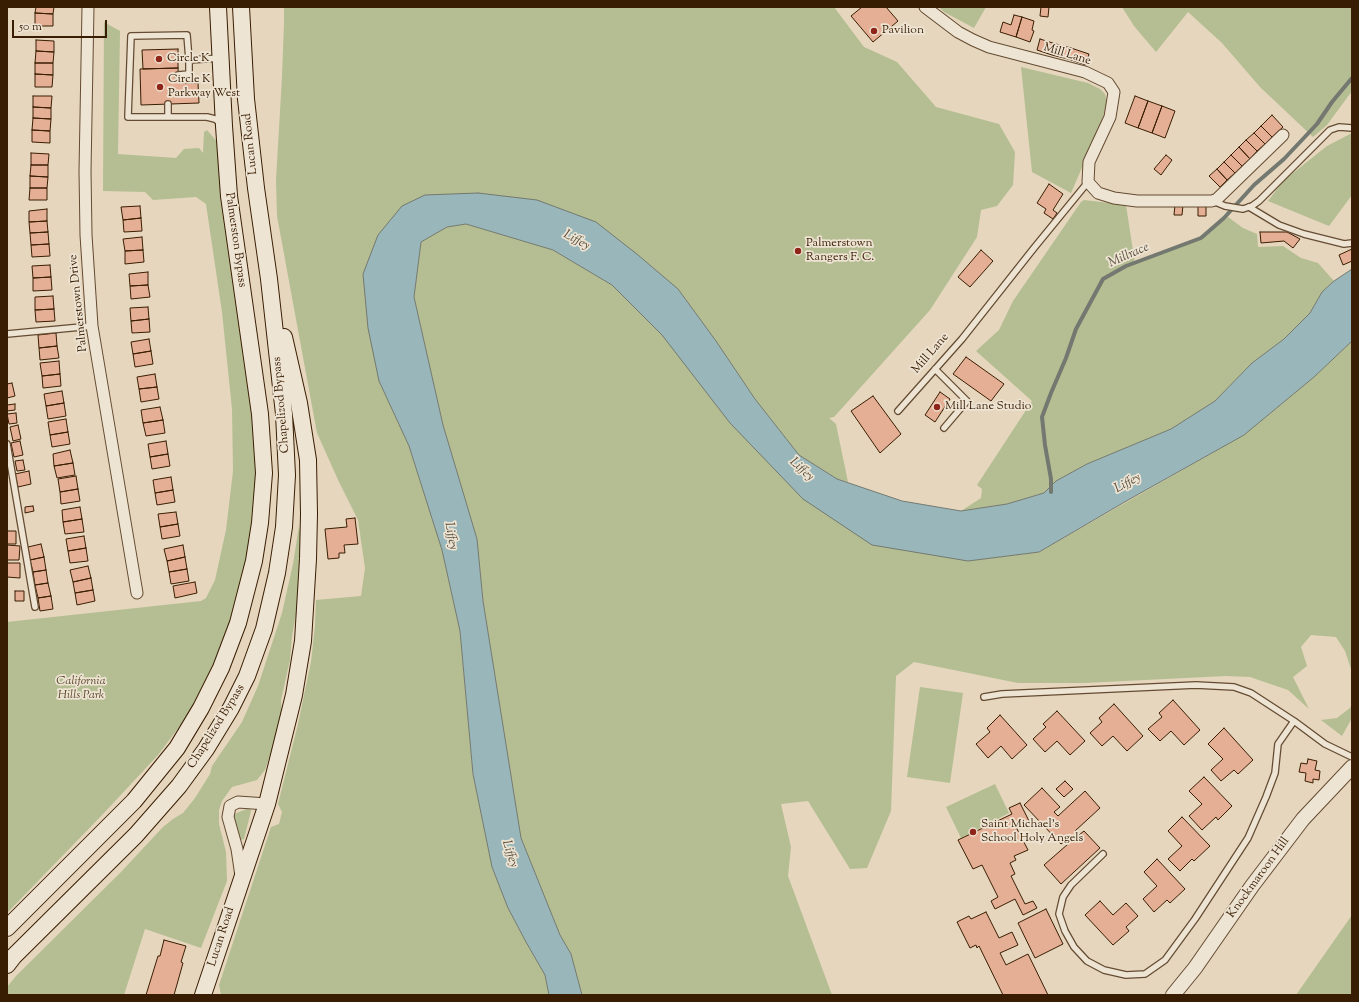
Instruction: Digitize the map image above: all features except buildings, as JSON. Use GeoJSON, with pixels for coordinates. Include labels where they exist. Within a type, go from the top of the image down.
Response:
{"type":"FeatureCollection","features":[{"type":"Feature","properties":{"kind":"main road","name":"Palmerston Bypass"},"geometry":{"type":"LineString","coordinates":[[218,7],[229,196],[260,414],[264,473]]}},
{"type":"Feature","properties":{"kind":"main road","name":"Lucan Road"},"geometry":{"type":"LineString","coordinates":[[241,7],[246,99],[256,188],[269,279]]}},
{"type":"Feature","properties":{"kind":"main road"},"geometry":{"type":"LineString","coordinates":[[267,804],[294,695],[303,641],[309,514],[308,460],[300,403],[269,279]]}},
{"type":"Feature","properties":{"kind":"main road","name":"Chapelizod Bypass"},"geometry":{"type":"LineString","coordinates":[[7,965],[14,956],[136,835],[178,786],[206,749],[231,708],[247,676],[264,629],[277,573],[285,512],[287,475],[284,414],[269,279]]}},
{"type":"Feature","properties":{"kind":"main road","name":"Chapelizod Bypass"},"geometry":{"type":"LineString","coordinates":[[7,928],[134,801],[177,748],[202,708],[221,668],[235,631],[254,562],[260,523],[264,473]]}},
{"type":"Feature","properties":{"kind":"main road","name":"Lucan Road"},"geometry":{"type":"LineString","coordinates":[[202,995],[267,804]]}},
{"type":"Feature","properties":{"kind":"street","name":"Palmerstown Drive"},"geometry":{"type":"LineString","coordinates":[[88,7],[85,171],[86,235],[92,326],[137,593]]}},
{"type":"Feature","properties":{"kind":"street","name":"Mill Lane"},"geometry":{"type":"LineString","coordinates":[[925,7],[958,32],[989,47],[1085,72],[1108,83],[1114,92],[1110,117],[1089,162],[1088,182]]}},
{"type":"Feature","properties":{"kind":"street"},"geometry":{"type":"LineString","coordinates":[[1088,182],[1098,193],[1114,198],[1137,201],[1212,201],[1217,199],[1283,135]]}},
{"type":"Feature","properties":{"kind":"street","name":"Knockmaroon Hill"},"geometry":{"type":"LineString","coordinates":[[1173,995],[1195,968],[1252,886],[1303,819],[1349,774]]}},
{"type":"Feature","properties":{"kind":"street","name":"Lucan Road"},"geometry":{"type":"LineString","coordinates":[[241,879],[237,849],[228,817],[230,806],[238,802],[267,804]]}},
{"type":"Feature","properties":{"kind":"lane"},"geometry":{"type":"LineString","coordinates":[[178,75],[188,74],[189,60],[187,35],[131,36],[128,117],[207,117],[215,119],[224,126]]}},
{"type":"Feature","properties":{"kind":"lane"},"geometry":{"type":"LineString","coordinates":[[189,60],[220,58]]}},
{"type":"Feature","properties":{"kind":"lane"},"geometry":{"type":"LineString","coordinates":[[168,104],[168,117]]}},
{"type":"Feature","properties":{"kind":"lane"},"geometry":{"type":"LineString","coordinates":[[1212,201],[1229,207],[1243,209],[1249,207],[1259,201],[1330,130],[1339,127],[1352,128]]}},
{"type":"Feature","properties":{"kind":"lane","name":"Mill Lane"},"geometry":{"type":"LineString","coordinates":[[898,411],[962,339],[1088,182]]}},
{"type":"Feature","properties":{"kind":"lane"},"geometry":{"type":"LineString","coordinates":[[1249,207],[1278,225],[1304,234],[1344,244],[1352,243]]}},
{"type":"Feature","properties":{"kind":"lane"},"geometry":{"type":"LineString","coordinates":[[7,334],[92,326]]}},
{"type":"Feature","properties":{"kind":"lane"},"geometry":{"type":"LineString","coordinates":[[935,369],[967,402],[944,428]]}},
{"type":"Feature","properties":{"kind":"lane"},"geometry":{"type":"LineString","coordinates":[[7,444],[35,607]]}},
{"type":"Feature","properties":{"kind":"lane"},"geometry":{"type":"LineString","coordinates":[[984,697],[1002,694],[1188,686],[1234,687],[1251,693],[1294,721],[1325,744],[1352,757]]}},
{"type":"Feature","properties":{"kind":"lane"},"geometry":{"type":"LineString","coordinates":[[1103,854],[1071,884],[1063,897],[1059,914],[1065,931],[1074,947],[1087,961],[1104,970],[1126,975],[1145,974],[1166,960],[1248,838],[1275,773],[1278,744],[1294,721]]}},
{"type":"Feature","properties":{"kind":"green space"},"geometry":{"type":"Polygon","coordinates":[[[284,7],[834,7],[864,47],[897,62],[936,107],[999,124],[1015,152],[1013,185],[997,206],[981,210],[977,237],[930,310],[834,417],[829,418],[836,424],[848,482],[837,479],[799,455],[755,399],[716,341],[678,289],[425,195],[379,381],[409,446],[442,550],[460,631],[473,774],[492,867],[508,908],[545,975],[549,995],[221,995],[219,985],[271,827],[279,824],[282,812],[278,804],[298,724],[311,662],[316,600],[361,596],[365,568],[358,520],[317,433],[277,216],[276,180],[282,77],[284,7]]]}},
{"type":"Feature","properties":{"kind":"green space"},"geometry":{"type":"Polygon","coordinates":[[[939,7],[986,7],[974,28],[944,12],[939,7]]]}},
{"type":"Feature","properties":{"kind":"green space"},"geometry":{"type":"Polygon","coordinates":[[[1122,7],[1352,7],[1352,91],[1327,125],[1313,137],[1260,87],[1222,43],[1188,12],[1156,52],[1134,26],[1122,7]]]}},
{"type":"Feature","properties":{"kind":"green space","name":"California Hills Park"},"geometry":{"type":"Polygon","coordinates":[[[104,22],[120,31],[118,154],[176,158],[184,149],[199,148],[203,153],[204,132],[207,130],[219,144],[254,412],[258,474],[251,538],[243,586],[213,669],[188,715],[158,755],[7,913],[7,622],[201,601],[206,598],[215,580],[226,530],[233,471],[232,409],[222,312],[206,204],[196,197],[153,200],[145,192],[103,191],[104,22]]]}},
{"type":"Feature","properties":{"kind":"green space"},"geometry":{"type":"Polygon","coordinates":[[[1021,67],[1088,83],[1100,89],[1105,94],[1107,102],[1101,124],[1071,193],[1032,172],[1021,67]]]}},
{"type":"Feature","properties":{"kind":"green space"},"geometry":{"type":"Polygon","coordinates":[[[1352,133],[1352,195],[1329,226],[1268,201],[1283,181],[1327,146],[1352,133]]]}},
{"type":"Feature","properties":{"kind":"green space"},"geometry":{"type":"Polygon","coordinates":[[[1084,200],[1126,205],[1135,264],[1202,239],[1228,217],[1243,228],[1257,234],[1258,247],[1283,246],[1301,258],[1318,263],[1334,281],[1322,292],[1310,313],[1284,339],[1252,363],[1215,401],[1171,429],[1087,464],[1056,481],[1044,493],[1007,504],[961,511],[981,498],[982,489],[977,485],[1032,401],[976,351],[999,330],[1013,301],[1081,202],[1084,200]]]}},
{"type":"Feature","properties":{"kind":"green space"},"geometry":{"type":"Polygon","coordinates":[[[466,224],[553,250],[612,285],[666,336],[730,423],[968,561],[1039,552],[1244,435],[1314,377],[1352,341],[1352,672],[1345,651],[1336,637],[1311,635],[1301,647],[1307,666],[1293,677],[1309,709],[1288,690],[1250,677],[1226,676],[1085,683],[1018,683],[914,662],[896,676],[891,811],[867,868],[850,869],[808,801],[781,804],[791,847],[788,876],[832,995],[582,995],[571,954],[560,935],[521,838],[483,601],[477,539],[443,425],[414,297],[421,242],[447,227],[466,224]]]}},
{"type":"Feature","properties":{"kind":"green space"},"geometry":{"type":"Polygon","coordinates":[[[299,526],[301,540],[297,609],[292,636],[290,660],[281,700],[282,719],[265,770],[257,780],[232,787],[222,801],[219,810],[219,824],[226,852],[227,881],[201,948],[145,929],[124,995],[7,995],[7,987],[16,976],[121,872],[163,827],[183,813],[195,798],[210,774],[212,766],[242,722],[258,686],[282,613],[293,564],[299,526]]]}},
{"type":"Feature","properties":{"kind":"green space"},"geometry":{"type":"Polygon","coordinates":[[[920,687],[963,693],[950,783],[907,777],[920,687]]]}},
{"type":"Feature","properties":{"kind":"green space"},"geometry":{"type":"Polygon","coordinates":[[[1352,704],[1352,718],[1342,736],[1321,720],[1337,718],[1350,708],[1352,704]]]}},
{"type":"Feature","properties":{"kind":"green space"},"geometry":{"type":"Polygon","coordinates":[[[995,784],[1009,813],[961,838],[946,807],[995,784]]]}},
{"type":"Feature","properties":{"kind":"green space"},"geometry":{"type":"Polygon","coordinates":[[[249,808],[251,811],[244,839],[240,840],[232,815],[249,808]]]}},
{"type":"Feature","properties":{"kind":"green space"},"geometry":{"type":"Polygon","coordinates":[[[1352,915],[1352,995],[1296,995],[1352,915]]]}},
{"type":"Feature","properties":{"kind":"water","name":"Liffey"},"geometry":{"type":"Polygon","coordinates":[[[478,193],[537,200],[596,222],[638,255],[678,289],[716,341],[755,399],[799,455],[837,479],[902,501],[961,511],[1007,504],[1044,493],[1056,481],[1087,464],[1171,429],[1215,401],[1252,363],[1284,339],[1310,313],[1322,292],[1334,281],[1352,269],[1352,341],[1314,377],[1244,435],[1039,552],[968,561],[872,545],[803,499],[730,423],[662,335],[612,285],[553,250],[466,224],[447,227],[421,242],[414,297],[443,425],[477,539],[483,601],[521,838],[560,935],[571,954],[582,995],[549,995],[545,975],[508,908],[492,867],[473,774],[460,631],[442,550],[409,446],[379,381],[368,328],[363,274],[378,235],[402,206],[425,195],[478,193]]]}},
{"type":"Feature","properties":{"kind":"waterway","name":"Millrace"},"geometry":{"type":"LineString","coordinates":[[1051,492],[1051,479],[1042,417],[1076,329],[1103,279],[1126,266],[1201,238],[1224,218],[1254,185],[1284,159],[1301,141],[1317,124],[1332,102],[1352,78]]}},
{"type":"Feature","properties":{"kind":"place","name":"Pavilion"},"geometry":{"type":"Point","coordinates":[874,31]}},
{"type":"Feature","properties":{"kind":"place","name":"Circle K"},"geometry":{"type":"Point","coordinates":[159,59]}},
{"type":"Feature","properties":{"kind":"place","name":"Circle K Parkway West"},"geometry":{"type":"Point","coordinates":[160,87]}},
{"type":"Feature","properties":{"kind":"place","name":"Palmerstown Rangers F. C."},"geometry":{"type":"Point","coordinates":[798,251]}},
{"type":"Feature","properties":{"kind":"place","name":"Mill Lane Studio"},"geometry":{"type":"Point","coordinates":[937,407]}},
{"type":"Feature","properties":{"kind":"place","name":"Saint Michael's School Holy Angels"},"geometry":{"type":"Point","coordinates":[973,832]}}]}
